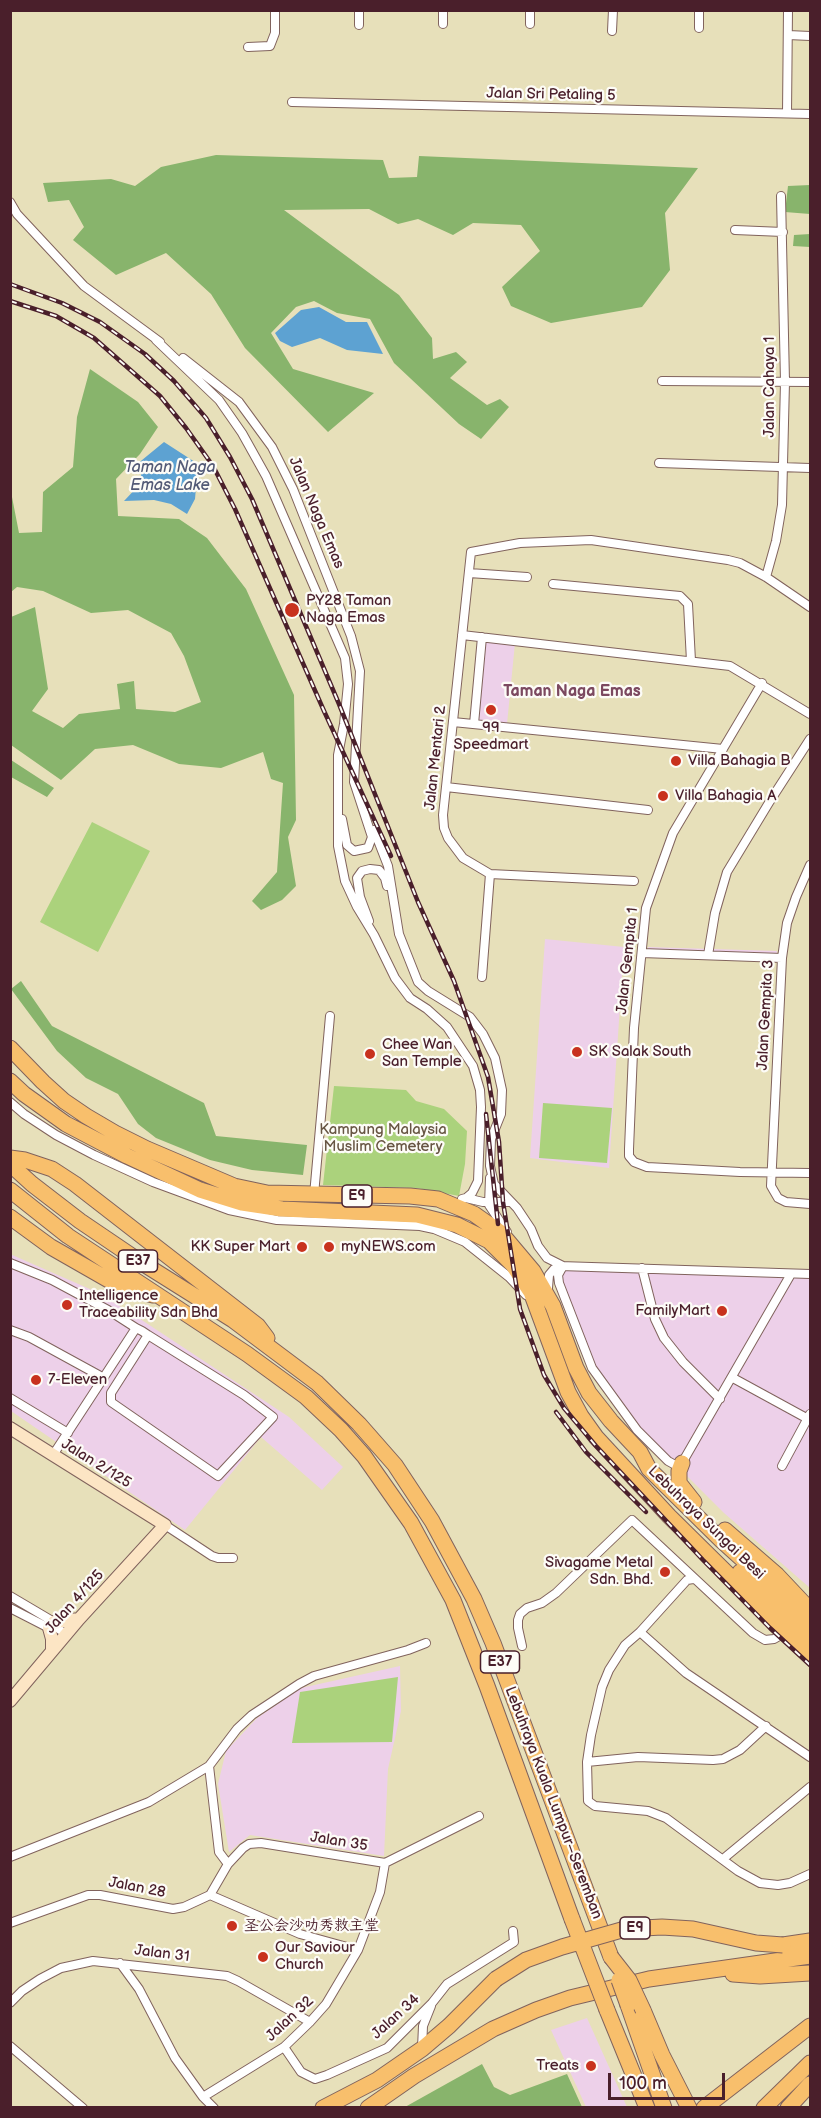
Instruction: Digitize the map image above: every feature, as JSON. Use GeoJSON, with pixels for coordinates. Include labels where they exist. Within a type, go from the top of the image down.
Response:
{"type":"FeatureCollection","features":[{"type":"Feature","properties":{"kind":"highway","name":"Lebuhraya Sungai Besi"},"geometry":{"type":"LineString","coordinates":[[12,1048],[64,1101],[147,1149],[234,1186],[267,1193],[410,1196],[438,1199],[474,1214],[501,1233],[533,1271],[553,1306],[576,1368],[589,1393],[640,1452],[649,1469],[662,1483],[764,1579],[810,1627]]}},
{"type":"Feature","properties":{"kind":"highway","name":"Lebuhraya Sungai Besi"},"geometry":{"type":"LineString","coordinates":[[10,1082],[66,1124],[200,1190],[242,1203],[282,1209],[417,1215],[458,1225],[489,1241],[505,1257],[531,1292],[568,1392],[596,1437],[669,1516],[790,1627],[810,1656]]}},
{"type":"Feature","properties":{"kind":"highway"},"geometry":{"type":"LineString","coordinates":[[10,1158],[25,1160],[52,1169],[75,1184],[258,1326],[268,1338],[272,1349]]}},
{"type":"Feature","properties":{"kind":"highway","name":"Lebuhraya Kuala Lumpur–Seremban"},"geometry":{"type":"LineString","coordinates":[[10,1164],[80,1221],[233,1320],[317,1383],[359,1424],[395,1465],[432,1521],[474,1599],[493,1643],[611,1957],[629,1980],[635,2008]]}},
{"type":"Feature","properties":{"kind":"highway","name":"Lebuhraya Kuala Lumpur–Seremban"},"geometry":{"type":"LineString","coordinates":[[10,1190],[68,1236],[162,1296],[306,1397],[341,1430],[364,1456],[411,1523],[453,1600],[488,1686],[572,1919],[646,2108]]}},
{"type":"Feature","properties":{"kind":"highway"},"geometry":{"type":"LineString","coordinates":[[10,1217],[51,1247],[121,1287],[144,1294],[162,1296]]}},
{"type":"Feature","properties":{"kind":"highway"},"geometry":{"type":"LineString","coordinates":[[640,1452],[777,1575],[810,1611]]}},
{"type":"Feature","properties":{"kind":"highway"},"geometry":{"type":"LineString","coordinates":[[657,1466],[664,1468],[680,1464],[678,1477],[683,1490]]}},
{"type":"Feature","properties":{"kind":"highway"},"geometry":{"type":"LineString","coordinates":[[764,1579],[810,1611]]}},
{"type":"Feature","properties":{"kind":"highway"},"geometry":{"type":"LineString","coordinates":[[790,1627],[810,1640]]}},
{"type":"Feature","properties":{"kind":"highway","name":"E9"},"geometry":{"type":"LineString","coordinates":[[323,2108],[377,2080],[422,2049],[496,1979],[525,1960],[562,1947],[625,1929],[662,1927],[693,1929],[756,1943],[783,1945],[810,1941]]}},
{"type":"Feature","properties":{"kind":"highway"},"geometry":{"type":"LineString","coordinates":[[369,2108],[414,2076],[484,2034],[536,2010],[570,1998],[649,1978],[810,1956]]}},
{"type":"Feature","properties":{"kind":"highway"},"geometry":{"type":"LineString","coordinates":[[691,1972],[760,1976],[810,1973]]}},
{"type":"Feature","properties":{"kind":"highway"},"geometry":{"type":"LineString","coordinates":[[635,2008],[664,2108]]}},
{"type":"Feature","properties":{"kind":"highway"},"geometry":{"type":"LineString","coordinates":[[635,2008],[689,2108]]}},
{"type":"Feature","properties":{"kind":"highway"},"geometry":{"type":"LineString","coordinates":[[704,2108],[810,2026]]}},
{"type":"Feature","properties":{"kind":"highway"},"geometry":{"type":"LineString","coordinates":[[764,2108],[810,2063]]}},
{"type":"Feature","properties":{"kind":"highway"},"geometry":{"type":"LineString","coordinates":[[788,2108],[810,2084]]}},
{"type":"Feature","properties":{"kind":"street"},"geometry":{"type":"LineString","coordinates":[[248,47],[270,46],[275,33],[275,10]]}},
{"type":"Feature","properties":{"kind":"street"},"geometry":{"type":"LineString","coordinates":[[359,10],[359,25]]}},
{"type":"Feature","properties":{"kind":"street"},"geometry":{"type":"LineString","coordinates":[[443,10],[443,24]]}},
{"type":"Feature","properties":{"kind":"street"},"geometry":{"type":"LineString","coordinates":[[530,10],[530,24]]}},
{"type":"Feature","properties":{"kind":"street"},"geometry":{"type":"LineString","coordinates":[[612,31],[613,10]]}},
{"type":"Feature","properties":{"kind":"street"},"geometry":{"type":"LineString","coordinates":[[699,10],[699,28]]}},
{"type":"Feature","properties":{"kind":"street"},"geometry":{"type":"LineString","coordinates":[[787,113],[788,10]]}},
{"type":"Feature","properties":{"kind":"street"},"geometry":{"type":"LineString","coordinates":[[788,35],[810,36]]}},
{"type":"Feature","properties":{"kind":"street","name":"Jalan Sri Petaling 5"},"geometry":{"type":"LineString","coordinates":[[292,102],[810,114]]}},
{"type":"Feature","properties":{"kind":"street","name":"Jalan Cahaya 1"},"geometry":{"type":"LineString","coordinates":[[766,577],[777,541],[782,505],[785,382],[782,196]]}},
{"type":"Feature","properties":{"kind":"street","name":"Jalan Naga Emas"},"geometry":{"type":"LineString","coordinates":[[10,202],[17,214],[84,286],[198,369],[239,402],[272,447],[293,489],[351,636],[360,671],[354,782],[372,837],[368,848],[354,851],[347,845],[338,790]]}},
{"type":"Feature","properties":{"kind":"street"},"geometry":{"type":"LineString","coordinates":[[735,230],[783,232]]}},
{"type":"Feature","properties":{"kind":"street","name":"Jalan Naga Emas"},"geometry":{"type":"LineString","coordinates":[[156,340],[219,400],[242,433],[266,476],[345,658],[348,684],[338,755],[338,846],[345,881],[357,908],[374,935]]}},
{"type":"Feature","properties":{"kind":"street"},"geometry":{"type":"LineString","coordinates":[[662,381],[810,382]]}},
{"type":"Feature","properties":{"kind":"street"},"geometry":{"type":"LineString","coordinates":[[658,463],[810,468]]}},
{"type":"Feature","properties":{"kind":"street","name":"Jalan Mentari 2"},"geometry":{"type":"LineString","coordinates":[[634,881],[490,874],[463,858],[448,838],[443,815],[471,552],[520,543],[591,540],[728,560],[740,563],[766,577]]}},
{"type":"Feature","properties":{"kind":"street"},"geometry":{"type":"LineString","coordinates":[[469,573],[527,577]]}},
{"type":"Feature","properties":{"kind":"street"},"geometry":{"type":"LineString","coordinates":[[766,577],[810,607]]}},
{"type":"Feature","properties":{"kind":"street"},"geometry":{"type":"LineString","coordinates":[[553,584],[680,596],[688,606],[691,661]]}},
{"type":"Feature","properties":{"kind":"street"},"geometry":{"type":"LineString","coordinates":[[462,635],[730,666],[762,683],[810,714]]}},
{"type":"Feature","properties":{"kind":"street"},"geometry":{"type":"LineString","coordinates":[[474,724],[482,637]]}},
{"type":"Feature","properties":{"kind":"street","name":"Jalan Gempita 1"},"geometry":{"type":"LineString","coordinates":[[762,683],[673,833],[646,908],[634,1028],[629,1156],[633,1162],[647,1167],[772,1172]]}},
{"type":"Feature","properties":{"kind":"street"},"geometry":{"type":"LineString","coordinates":[[453,722],[723,749]]}},
{"type":"Feature","properties":{"kind":"street"},"geometry":{"type":"LineString","coordinates":[[708,955],[715,914],[727,872],[810,739]]}},
{"type":"Feature","properties":{"kind":"street","name":"Jalan Naga Emas"},"geometry":{"type":"LineString","coordinates":[[354,782],[388,866],[394,910]]}},
{"type":"Feature","properties":{"kind":"street"},"geometry":{"type":"LineString","coordinates":[[446,787],[648,810]]}},
{"type":"Feature","properties":{"kind":"street","name":"Jalan Gempita 3"},"geometry":{"type":"LineString","coordinates":[[810,865],[787,923],[782,958],[771,1186],[778,1198],[786,1202],[810,1204]]}},
{"type":"Feature","properties":{"kind":"street","name":"Jalan Naga Emas"},"geometry":{"type":"LineString","coordinates":[[469,1196],[478,1182],[481,1107],[480,1090],[473,1066],[447,1027],[427,1009],[410,998],[395,978],[374,935],[360,897],[357,878],[362,871],[379,870],[385,878],[399,934],[418,982],[428,991],[470,1017],[483,1034],[495,1058],[502,1090],[501,1114],[491,1139],[490,1166],[494,1184],[517,1208],[547,1258],[563,1266]]}},
{"type":"Feature","properties":{"kind":"street"},"geometry":{"type":"LineString","coordinates":[[483,977],[490,874]]}},
{"type":"Feature","properties":{"kind":"street"},"geometry":{"type":"LineString","coordinates":[[642,953],[782,958]]}},
{"type":"Feature","properties":{"kind":"street"},"geometry":{"type":"LineString","coordinates":[[314,1195],[330,1016]]}},
{"type":"Feature","properties":{"kind":"street"},"geometry":{"type":"LineString","coordinates":[[10,1102],[56,1135],[94,1155],[153,1182],[229,1210],[277,1220],[420,1226],[441,1231],[465,1242],[509,1277],[537,1306]]}},
{"type":"Feature","properties":{"kind":"street"},"geometry":{"type":"LineString","coordinates":[[490,1166],[489,1202],[494,1214],[528,1254],[548,1288],[553,1306]]}},
{"type":"Feature","properties":{"kind":"street"},"geometry":{"type":"LineString","coordinates":[[772,1172],[810,1173]]}},
{"type":"Feature","properties":{"kind":"street"},"geometry":{"type":"LineString","coordinates":[[438,1199],[456,1201],[469,1196],[489,1202],[510,1202]]}},
{"type":"Feature","properties":{"kind":"street"},"geometry":{"type":"LineString","coordinates":[[10,1263],[52,1280],[148,1335],[244,1395],[273,1417],[218,1476],[111,1402],[111,1393],[148,1335]]}},
{"type":"Feature","properties":{"kind":"street"},"geometry":{"type":"LineString","coordinates":[[548,1288],[548,1279],[557,1266],[810,1274]]}},
{"type":"Feature","properties":{"kind":"street"},"geometry":{"type":"LineString","coordinates":[[563,1266],[558,1275],[559,1283],[592,1368],[637,1430],[668,1461],[680,1464],[733,1378],[791,1274]]}},
{"type":"Feature","properties":{"kind":"street"},"geometry":{"type":"LineString","coordinates":[[642,1268],[655,1320],[664,1338],[683,1362],[720,1399]]}},
{"type":"Feature","properties":{"kind":"street"},"geometry":{"type":"LineString","coordinates":[[53,1455],[136,1328]]}},
{"type":"Feature","properties":{"kind":"street"},"geometry":{"type":"LineString","coordinates":[[10,1330],[38,1342],[104,1378]]}},
{"type":"Feature","properties":{"kind":"street"},"geometry":{"type":"LineString","coordinates":[[733,1378],[810,1418],[782,1466]]}},
{"type":"Feature","properties":{"kind":"street"},"geometry":{"type":"LineString","coordinates":[[10,1398],[68,1433]]}},
{"type":"Feature","properties":{"kind":"street","name":"Jalan 2/125"},"geometry":{"type":"LineString","coordinates":[[10,1428],[165,1525]]}},
{"type":"Feature","properties":{"kind":"street"},"geometry":{"type":"LineString","coordinates":[[522,1646],[518,1628],[520,1614],[556,1593],[632,1520],[753,1633],[765,1640],[774,1640],[790,1627]]}},
{"type":"Feature","properties":{"kind":"street"},"geometry":{"type":"LineString","coordinates":[[165,1525],[212,1556],[233,1558]]}},
{"type":"Feature","properties":{"kind":"street","name":"Jalan 4/125"},"geometry":{"type":"LineString","coordinates":[[10,1701],[52,1651],[57,1628],[79,1618],[165,1525]]}},
{"type":"Feature","properties":{"kind":"street"},"geometry":{"type":"LineString","coordinates":[[693,1579],[687,1580],[640,1632],[625,1645],[609,1670],[602,1687],[587,1762],[588,1801],[592,1806],[648,1811],[666,1818],[744,1875],[760,1883],[778,1885],[790,1883],[810,1874]]}},
{"type":"Feature","properties":{"kind":"street"},"geometry":{"type":"LineString","coordinates":[[10,1596],[57,1628]]}},
{"type":"Feature","properties":{"kind":"street"},"geometry":{"type":"LineString","coordinates":[[10,1608],[57,1628]]}},
{"type":"Feature","properties":{"kind":"street"},"geometry":{"type":"LineString","coordinates":[[640,1632],[686,1673],[810,1757]]}},
{"type":"Feature","properties":{"kind":"street"},"geometry":{"type":"LineString","coordinates":[[10,1857],[149,1802],[209,1766],[237,1729],[252,1715],[298,1684],[333,1670],[426,1643]]}},
{"type":"Feature","properties":{"kind":"street"},"geometry":{"type":"LineString","coordinates":[[587,1762],[638,1757],[723,1759],[740,1750],[766,1726]]}},
{"type":"Feature","properties":{"kind":"street"},"geometry":{"type":"LineString","coordinates":[[209,1766],[219,1852],[228,1864]]}},
{"type":"Feature","properties":{"kind":"street"},"geometry":{"type":"LineString","coordinates":[[723,1859],[810,1787]]}},
{"type":"Feature","properties":{"kind":"street","name":"Jalan 35"},"geometry":{"type":"LineString","coordinates":[[210,1895],[228,1864],[243,1848],[255,1843],[385,1863],[479,1816]]}},
{"type":"Feature","properties":{"kind":"street","name":"Jalan 32"},"geometry":{"type":"LineString","coordinates":[[203,2097],[284,2047],[326,2004],[358,1950],[380,1892],[385,1863]]}},
{"type":"Feature","properties":{"kind":"street","name":"Jalan 28"},"geometry":{"type":"LineString","coordinates":[[10,1923],[88,1895],[100,1895],[173,1909],[184,1907],[210,1895]]}},
{"type":"Feature","properties":{"kind":"street"},"geometry":{"type":"LineString","coordinates":[[210,1895],[300,1934],[358,1950]]}},
{"type":"Feature","properties":{"kind":"street","name":"Jalan 34"},"geometry":{"type":"LineString","coordinates":[[284,2047],[301,2072],[315,2079],[387,2048],[432,2003],[447,1983],[514,1942],[513,1931]]}},
{"type":"Feature","properties":{"kind":"street","name":"Jalan 31"},"geometry":{"type":"LineString","coordinates":[[10,2003],[22,1991],[61,1968],[93,1961],[120,1962],[227,1976],[310,2022]]}},
{"type":"Feature","properties":{"kind":"street"},"geometry":{"type":"LineString","coordinates":[[120,1962],[139,1989],[175,2058],[203,2097],[214,2108]]}},
{"type":"Feature","properties":{"kind":"street"},"geometry":{"type":"LineString","coordinates":[[422,2049],[423,2026],[432,2003]]}},
{"type":"Feature","properties":{"kind":"street"},"geometry":{"type":"LineString","coordinates":[[10,2046],[83,2108]]}},
{"type":"Feature","properties":{"kind":"shaded area"},"geometry":{"type":"Polygon","coordinates":[[[485,640],[515,643],[507,724],[477,722],[485,640]]]}},
{"type":"Feature","properties":{"kind":"shaded area","name":"SK Salak South"},"geometry":{"type":"Polygon","coordinates":[[[545,939],[624,947],[609,1168],[530,1158],[545,939]]]}},
{"type":"Feature","properties":{"kind":"shaded area"},"geometry":{"type":"Polygon","coordinates":[[[648,947],[777,951],[776,961],[648,957],[648,947]]]}},
{"type":"Feature","properties":{"kind":"shaded area"},"geometry":{"type":"Polygon","coordinates":[[[10,1254],[92,1290],[125,1309],[289,1417],[343,1467],[322,1490],[261,1437],[185,1530],[11,1411],[10,1254]]]}},
{"type":"Feature","properties":{"kind":"shaded area"},"geometry":{"type":"Polygon","coordinates":[[[565,1269],[810,1277],[810,1588],[724,1513],[638,1427],[594,1368],[560,1275],[565,1269]]]}},
{"type":"Feature","properties":{"kind":"shaded area"},"geometry":{"type":"Polygon","coordinates":[[[400,1666],[401,1711],[388,1769],[384,1856],[250,1835],[229,1852],[218,1784],[226,1751],[257,1718],[301,1688],[400,1666]]]}},
{"type":"Feature","properties":{"kind":"shaded area"},"geometry":{"type":"Polygon","coordinates":[[[587,2018],[627,2107],[586,2107],[551,2030],[587,2018]]]}},
{"type":"Feature","properties":{"kind":"green space"},"geometry":{"type":"Polygon","coordinates":[[[216,155],[383,160],[389,178],[417,177],[419,156],[698,168],[665,213],[670,270],[642,307],[551,323],[511,306],[502,287],[540,251],[521,225],[473,223],[453,235],[418,219],[398,224],[369,209],[284,210],[399,295],[432,338],[433,359],[456,352],[467,362],[450,378],[487,405],[500,399],[509,407],[481,439],[459,424],[394,363],[370,319],[337,313],[314,301],[296,307],[271,333],[293,369],[374,393],[328,432],[245,348],[211,294],[166,253],[116,275],[73,240],[84,227],[69,200],[48,202],[43,183],[111,179],[135,186],[161,167],[216,155]]]}},
{"type":"Feature","properties":{"kind":"green space"},"geometry":{"type":"Polygon","coordinates":[[[810,185],[810,214],[785,212],[788,186],[810,185]]]}},
{"type":"Feature","properties":{"kind":"green space"},"geometry":{"type":"Polygon","coordinates":[[[810,234],[810,247],[793,246],[794,235],[810,234]]]}},
{"type":"Feature","properties":{"kind":"green space"},"geometry":{"type":"Polygon","coordinates":[[[90,369],[138,402],[158,427],[140,454],[116,479],[118,516],[179,519],[207,538],[246,589],[294,695],[296,820],[288,837],[296,886],[282,900],[261,910],[252,901],[277,872],[283,783],[271,779],[263,752],[221,768],[179,764],[133,745],[95,749],[61,780],[11,745],[11,617],[35,607],[48,689],[32,711],[63,728],[79,714],[120,709],[117,684],[134,681],[136,709],[175,712],[201,702],[184,656],[171,633],[128,610],[91,613],[43,591],[17,587],[11,592],[11,499],[12,497],[19,533],[42,532],[43,492],[73,467],[77,417],[90,369]]]}},
{"type":"Feature","properties":{"kind":"green space"},"geometry":{"type":"Polygon","coordinates":[[[10,760],[54,788],[47,797],[11,777],[10,760]]]}},
{"type":"Feature","properties":{"kind":"green space"},"geometry":{"type":"Polygon","coordinates":[[[92,822],[150,851],[98,952],[40,922],[92,822]]]}},
{"type":"Feature","properties":{"kind":"green space"},"geometry":{"type":"Polygon","coordinates":[[[21,981],[52,1026],[204,1103],[216,1136],[307,1145],[303,1175],[252,1170],[210,1160],[156,1138],[138,1124],[118,1094],[86,1078],[57,1051],[11,989],[21,981]]]}},
{"type":"Feature","properties":{"kind":"green space","name":"Kampung Malaysia Muslim Cemetery"},"geometry":{"type":"Polygon","coordinates":[[[334,1086],[406,1090],[416,1101],[444,1109],[467,1131],[465,1164],[459,1196],[417,1188],[323,1185],[334,1086]]]}},
{"type":"Feature","properties":{"kind":"green space"},"geometry":{"type":"Polygon","coordinates":[[[543,1103],[612,1108],[607,1163],[539,1158],[543,1103]]]}},
{"type":"Feature","properties":{"kind":"green space"},"geometry":{"type":"Polygon","coordinates":[[[398,1677],[392,1742],[292,1743],[300,1692],[398,1677]]]}},
{"type":"Feature","properties":{"kind":"green space"},"geometry":{"type":"Polygon","coordinates":[[[482,2064],[494,2087],[510,2095],[567,2074],[582,2107],[405,2107],[482,2064]]]}},
{"type":"Feature","properties":{"kind":"water"},"geometry":{"type":"Polygon","coordinates":[[[319,307],[346,322],[367,322],[383,354],[347,350],[320,338],[292,347],[280,341],[275,333],[301,310],[319,307]]]}},
{"type":"Feature","properties":{"kind":"water","name":"Taman Naga Emas Lake"},"geometry":{"type":"Polygon","coordinates":[[[164,442],[198,464],[195,499],[187,514],[171,504],[154,500],[124,501],[139,485],[142,470],[136,465],[164,442]]]}},
{"type":"Feature","properties":{"kind":"railway"},"geometry":{"type":"LineString","coordinates":[[10,284],[62,303],[100,322],[145,354],[174,381],[206,418],[230,457],[252,499],[339,704],[418,902],[454,981],[488,1077],[499,1142],[503,1202],[520,1309],[544,1375],[564,1408],[596,1446],[703,1560],[810,1665]]}},
{"type":"Feature","properties":{"kind":"railway"},"geometry":{"type":"LineString","coordinates":[[10,301],[56,316],[94,338],[160,396],[213,466],[235,509],[391,856]]}},
{"type":"Feature","properties":{"kind":"railway"},"geometry":{"type":"LineString","coordinates":[[486,1114],[498,1224]]}},
{"type":"Feature","properties":{"kind":"railway"},"geometry":{"type":"LineString","coordinates":[[556,1412],[586,1452],[646,1512]]}},
{"type":"Feature","properties":{"kind":"place","name":"PY28 Taman Naga Emas"},"geometry":{"type":"Point","coordinates":[292,610]}},
{"type":"Feature","properties":{"kind":"place","name":"99 Speedmart"},"geometry":{"type":"Point","coordinates":[491,710]}},
{"type":"Feature","properties":{"kind":"place","name":"Villa Bahagia B"},"geometry":{"type":"Point","coordinates":[676,761]}},
{"type":"Feature","properties":{"kind":"place","name":"Villa Bahagia A"},"geometry":{"type":"Point","coordinates":[663,796]}},
{"type":"Feature","properties":{"kind":"place","name":"SK Salak South"},"geometry":{"type":"Point","coordinates":[577,1052]}},
{"type":"Feature","properties":{"kind":"place","name":"Chee Wan San Temple"},"geometry":{"type":"Point","coordinates":[370,1054]}},
{"type":"Feature","properties":{"kind":"place","name":"KK Super Mart"},"geometry":{"type":"Point","coordinates":[302,1247]}},
{"type":"Feature","properties":{"kind":"place","name":"myNEWS.com"},"geometry":{"type":"Point","coordinates":[329,1247]}},
{"type":"Feature","properties":{"kind":"place","name":"Intelligence Traceability Sdn Bhd"},"geometry":{"type":"Point","coordinates":[67,1305]}},
{"type":"Feature","properties":{"kind":"place","name":"FamilyMart"},"geometry":{"type":"Point","coordinates":[722,1311]}},
{"type":"Feature","properties":{"kind":"place","name":"7-Eleven"},"geometry":{"type":"Point","coordinates":[36,1380]}},
{"type":"Feature","properties":{"kind":"place","name":"Sivagame Metal Sdn. Bhd."},"geometry":{"type":"Point","coordinates":[665,1572]}},
{"type":"Feature","properties":{"kind":"place","name":"圣公会沙叻秀救主堂"},"geometry":{"type":"Point","coordinates":[232,1926]}},
{"type":"Feature","properties":{"kind":"place","name":"Our Saviour Church"},"geometry":{"type":"Point","coordinates":[263,1957]}},
{"type":"Feature","properties":{"kind":"place","name":"Treats"},"geometry":{"type":"Point","coordinates":[591,2066]}},
{"type":"Feature","properties":{"kind":"district","name":"Taman Naga Emas"},"geometry":{"type":"Point","coordinates":[572,692]}}]}
